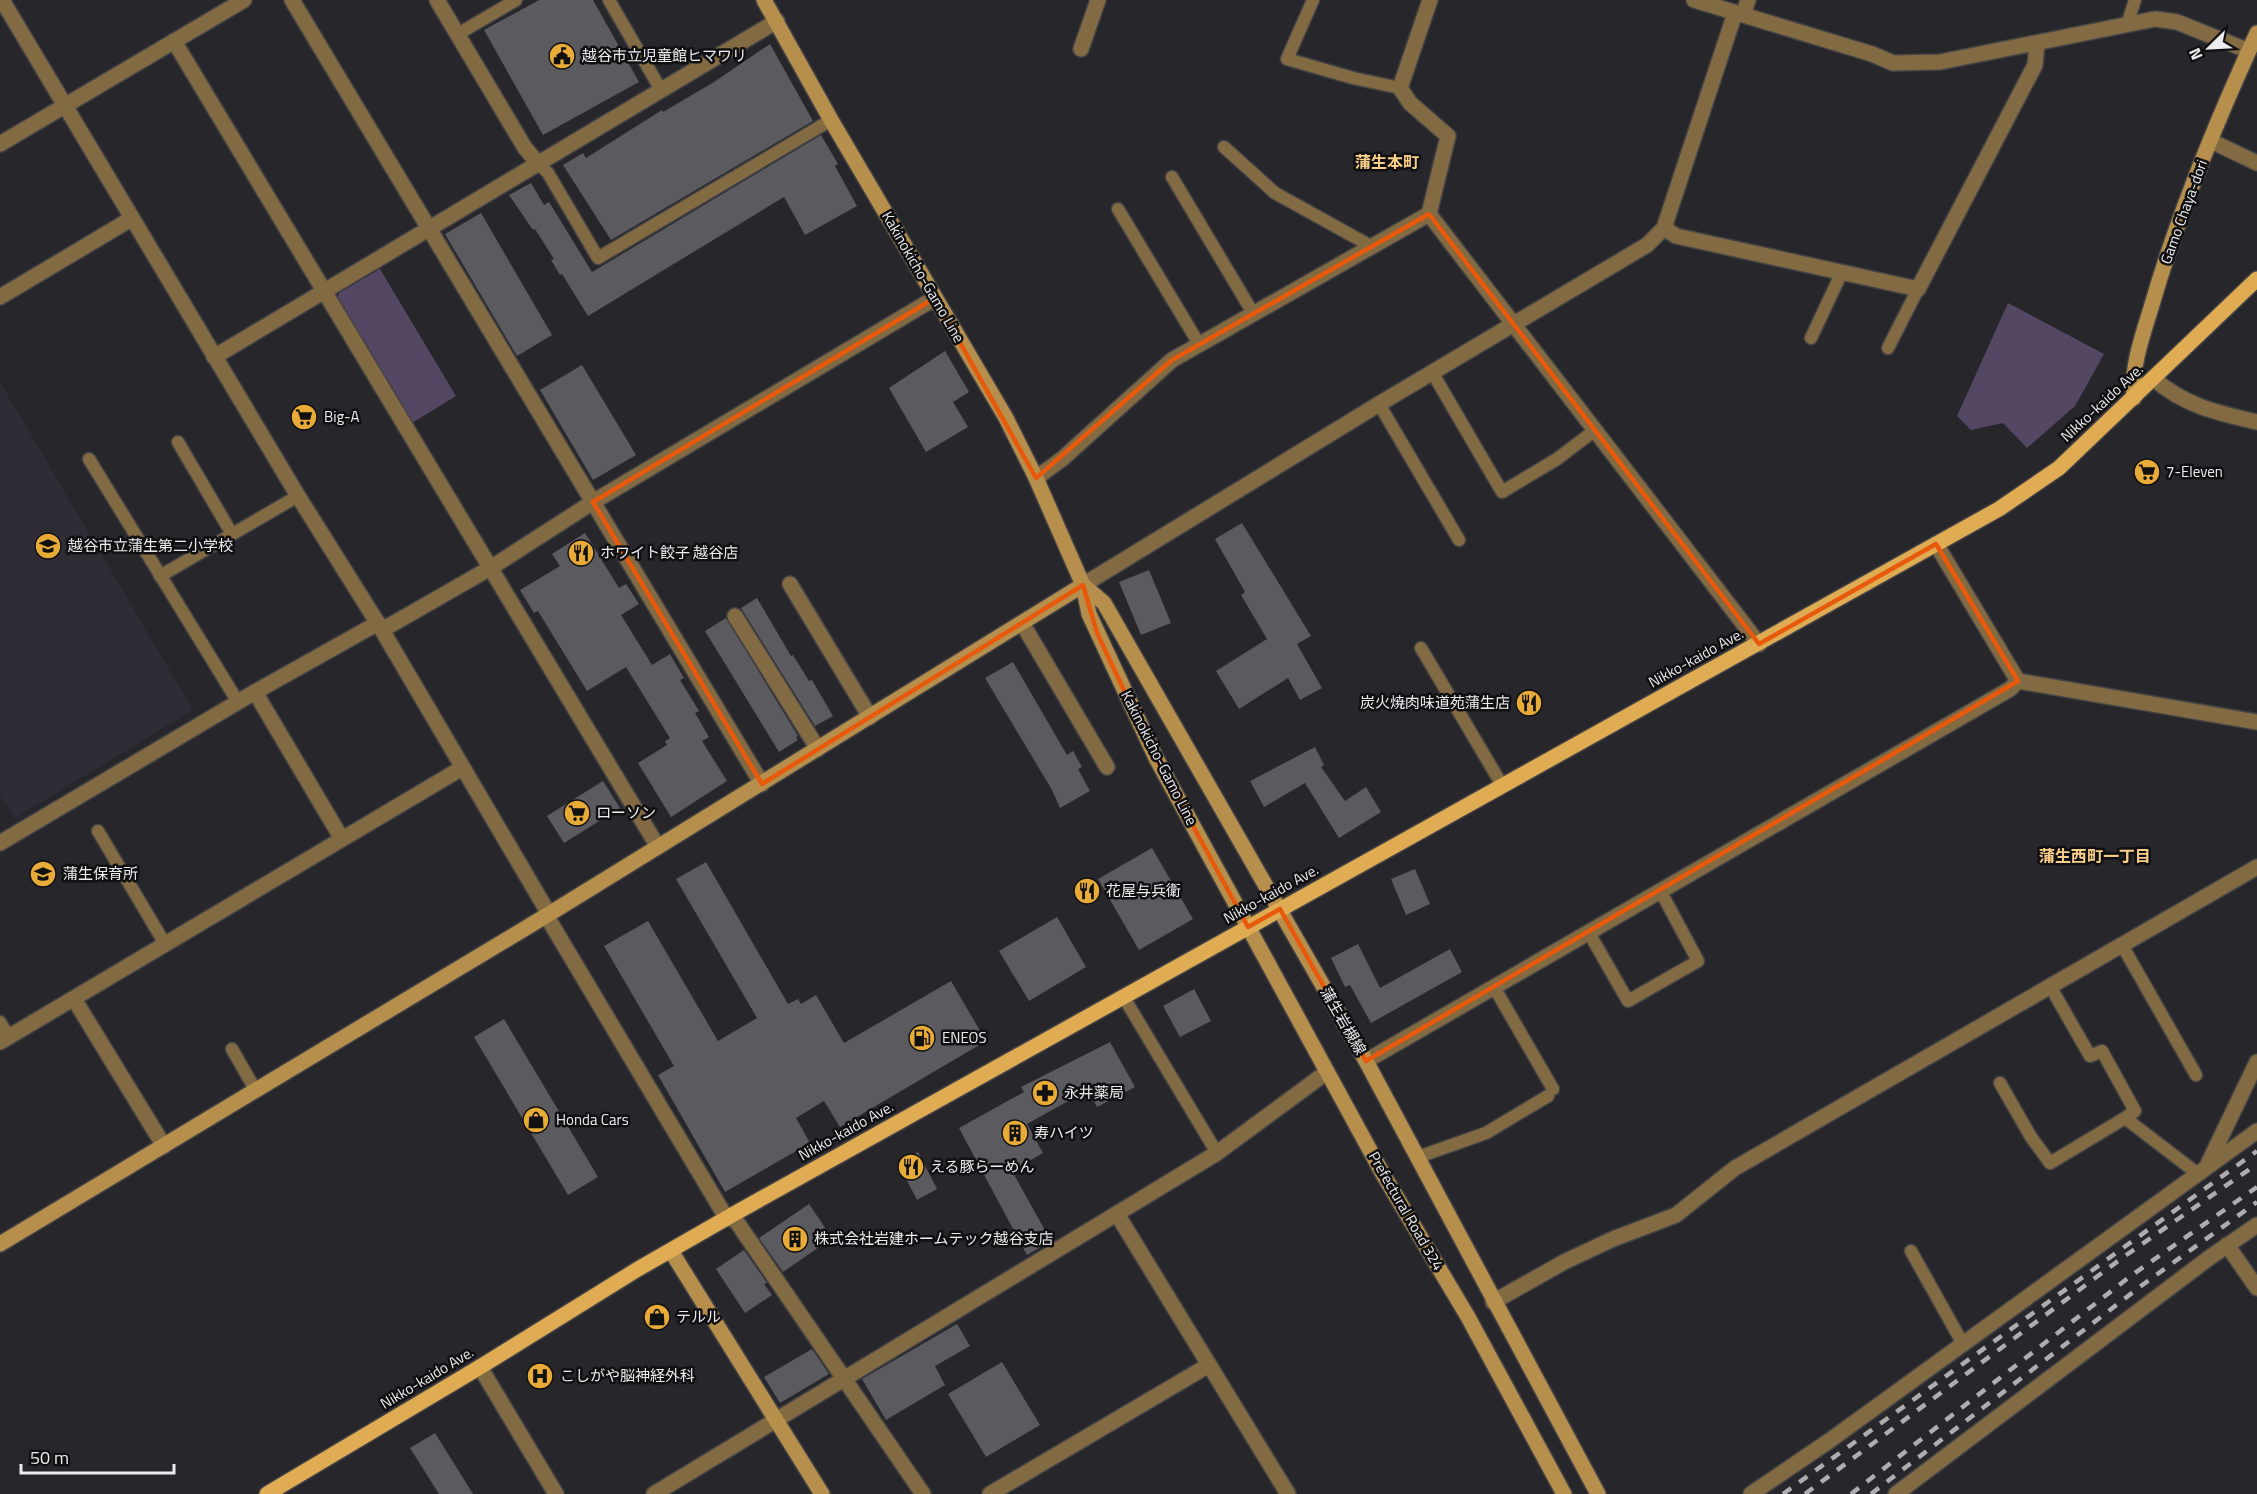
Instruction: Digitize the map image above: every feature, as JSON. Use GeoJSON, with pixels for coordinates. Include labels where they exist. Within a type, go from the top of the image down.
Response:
{"type":"FeatureCollection","features":[{"type":"Feature","properties":{"kind":"main road","name":"Kakinokicho-Gamo Line"},"geometry":{"type":"LineString","coordinates":[[765,0],[831,120],[1006,418],[1036,478],[1070,560]]}},
{"type":"Feature","properties":{"kind":"main road","name":"Gamo Chaya-dori"},"geometry":{"type":"LineString","coordinates":[[2134,398],[2134,369],[2158,284],[2211,141],[2257,33]]}},
{"type":"Feature","properties":{"kind":"main road","name":"Nikko-kaido Ave."},"geometry":{"type":"LineString","coordinates":[[267,1494],[729,1217],[1759,644],[2032,488],[2059,468],[2154,380],[2257,279]]}},
{"type":"Feature","properties":{"kind":"main road","name":"蒲生岩槻線"},"geometry":{"type":"LineString","coordinates":[[1070,560],[1083,585],[1104,603],[1366,1061],[1493,1302],[1598,1494]]}},
{"type":"Feature","properties":{"kind":"main road","name":"Kakinokicho-Gamo Line"},"geometry":{"type":"LineString","coordinates":[[1083,585],[1089,614],[1156,758],[1248,927]]}},
{"type":"Feature","properties":{"kind":"main road"},"geometry":{"type":"LineString","coordinates":[[0,1244],[548,915],[1083,585]]}},
{"type":"Feature","properties":{"kind":"main road","name":"Prefectural Road 324"},"geometry":{"type":"LineString","coordinates":[[1248,927],[1384,1176],[1468,1317],[1564,1494]]}},
{"type":"Feature","properties":{"kind":"main road"},"geometry":{"type":"LineString","coordinates":[[671,1251],[822,1494]]}},
{"type":"Feature","properties":{"kind":"street"},"geometry":{"type":"LineString","coordinates":[[2,0],[214,357],[380,627],[548,915],[729,1217],[923,1494]]}},
{"type":"Feature","properties":{"kind":"street"},"geometry":{"type":"LineString","coordinates":[[0,144],[244,0]]}},
{"type":"Feature","properties":{"kind":"street"},"geometry":{"type":"LineString","coordinates":[[292,0],[762,784]]}},
{"type":"Feature","properties":{"kind":"street"},"geometry":{"type":"LineString","coordinates":[[437,0],[525,148],[537,162]]}},
{"type":"Feature","properties":{"kind":"street"},"geometry":{"type":"LineString","coordinates":[[1081,50],[1098,0]]}},
{"type":"Feature","properties":{"kind":"street"},"geometry":{"type":"LineString","coordinates":[[1036,478],[1062,459],[1172,360],[1369,245],[1429,213],[1448,136],[1410,103],[1400,88],[1430,0]]}},
{"type":"Feature","properties":{"kind":"street"},"geometry":{"type":"LineString","coordinates":[[1694,0],[1872,54],[1893,63],[1940,62],[2155,19],[2176,22],[2249,51]]}},
{"type":"Feature","properties":{"kind":"street"},"geometry":{"type":"LineString","coordinates":[[1083,585],[1432,372],[1647,245],[1664,228],[1739,14],[1748,0]]}},
{"type":"Feature","properties":{"kind":"street"},"geometry":{"type":"LineString","coordinates":[[214,357],[537,162],[777,21]]}},
{"type":"Feature","properties":{"kind":"street"},"geometry":{"type":"LineString","coordinates":[[174,41],[492,567],[658,847]]}},
{"type":"Feature","properties":{"kind":"street"},"geometry":{"type":"LineString","coordinates":[[1664,228],[1676,236],[1918,289],[2035,65],[2037,43]]}},
{"type":"Feature","properties":{"kind":"street"},"geometry":{"type":"LineString","coordinates":[[2211,141],[2257,163]]}},
{"type":"Feature","properties":{"kind":"street"},"geometry":{"type":"LineString","coordinates":[[1429,213],[1759,644]]}},
{"type":"Feature","properties":{"kind":"street"},"geometry":{"type":"LineString","coordinates":[[0,297],[131,219]]}},
{"type":"Feature","properties":{"kind":"street"},"geometry":{"type":"LineString","coordinates":[[0,843],[255,692],[492,567],[593,502],[935,298]]}},
{"type":"Feature","properties":{"kind":"street"},"geometry":{"type":"LineString","coordinates":[[2154,380],[2174,397],[2220,414],[2257,422]]}},
{"type":"Feature","properties":{"kind":"street"},"geometry":{"type":"LineString","coordinates":[[1936,544],[2018,681],[2257,722]]}},
{"type":"Feature","properties":{"kind":"street"},"geometry":{"type":"LineString","coordinates":[[790,584],[870,717]]}},
{"type":"Feature","properties":{"kind":"street"},"geometry":{"type":"LineString","coordinates":[[735,616],[818,749]]}},
{"type":"Feature","properties":{"kind":"street"},"geometry":{"type":"LineString","coordinates":[[1022,623],[1107,767]]}},
{"type":"Feature","properties":{"kind":"street"},"geometry":{"type":"LineString","coordinates":[[1366,1061],[2010,689],[2018,681]]}},
{"type":"Feature","properties":{"kind":"street"},"geometry":{"type":"LineString","coordinates":[[255,692],[342,839]]}},
{"type":"Feature","properties":{"kind":"street"},"geometry":{"type":"LineString","coordinates":[[5,1040],[462,768]]}},
{"type":"Feature","properties":{"kind":"street"},"geometry":{"type":"LineString","coordinates":[[1493,1302],[1564,1262],[1613,1239],[1676,1215],[1735,1168],[2257,867]]}},
{"type":"Feature","properties":{"kind":"street"},"geometry":{"type":"LineString","coordinates":[[74,999],[164,1146]]}},
{"type":"Feature","properties":{"kind":"street"},"geometry":{"type":"LineString","coordinates":[[2203,1169],[2257,1062]]}},
{"type":"Feature","properties":{"kind":"street"},"geometry":{"type":"LineString","coordinates":[[656,1493],[843,1377],[1217,1153],[1328,1072]]}},
{"type":"Feature","properties":{"kind":"street"},"geometry":{"type":"LineString","coordinates":[[1751,1494],[1829,1441],[2257,1131]]}},
{"type":"Feature","properties":{"kind":"street"},"geometry":{"type":"LineString","coordinates":[[1117,1214],[1288,1494]]}},
{"type":"Feature","properties":{"kind":"street"},"geometry":{"type":"LineString","coordinates":[[1896,1494],[2257,1225]]}},
{"type":"Feature","properties":{"kind":"street"},"geometry":{"type":"LineString","coordinates":[[2228,1245],[2257,1288]]}},
{"type":"Feature","properties":{"kind":"street"},"geometry":{"type":"LineString","coordinates":[[990,1494],[1209,1365]]}},
{"type":"Feature","properties":{"kind":"street"},"geometry":{"type":"LineString","coordinates":[[480,1367],[556,1494]]}},
{"type":"Feature","properties":{"kind":"lane"},"geometry":{"type":"LineString","coordinates":[[458,33],[516,0]]}},
{"type":"Feature","properties":{"kind":"lane"},"geometry":{"type":"LineString","coordinates":[[609,0],[661,90]]}},
{"type":"Feature","properties":{"kind":"lane"},"geometry":{"type":"LineString","coordinates":[[1313,0],[1287,58],[1353,78],[1400,88]]}},
{"type":"Feature","properties":{"kind":"lane"},"geometry":{"type":"LineString","coordinates":[[2127,25],[2135,0]]}},
{"type":"Feature","properties":{"kind":"lane"},"geometry":{"type":"LineString","coordinates":[[537,162],[548,173],[598,258],[831,120]]}},
{"type":"Feature","properties":{"kind":"lane"},"geometry":{"type":"LineString","coordinates":[[1224,147],[1275,193],[1369,245]]}},
{"type":"Feature","properties":{"kind":"lane"},"geometry":{"type":"LineString","coordinates":[[1172,177],[1253,313]]}},
{"type":"Feature","properties":{"kind":"lane"},"geometry":{"type":"LineString","coordinates":[[1118,208],[1199,344]]}},
{"type":"Feature","properties":{"kind":"lane"},"geometry":{"type":"LineString","coordinates":[[1810,338],[1842,272]]}},
{"type":"Feature","properties":{"kind":"lane"},"geometry":{"type":"LineString","coordinates":[[1888,348],[1918,289]]}},
{"type":"Feature","properties":{"kind":"lane"},"geometry":{"type":"LineString","coordinates":[[1432,372],[1502,492],[1557,459],[1594,431]]}},
{"type":"Feature","properties":{"kind":"lane"},"geometry":{"type":"LineString","coordinates":[[1379,404],[1459,540]]}},
{"type":"Feature","properties":{"kind":"lane"},"geometry":{"type":"LineString","coordinates":[[178,442],[232,534]]}},
{"type":"Feature","properties":{"kind":"lane"},"geometry":{"type":"LineString","coordinates":[[89,459],[238,702]]}},
{"type":"Feature","properties":{"kind":"lane"},"geometry":{"type":"LineString","coordinates":[[160,576],[298,496]]}},
{"type":"Feature","properties":{"kind":"lane"},"geometry":{"type":"LineString","coordinates":[[1421,648],[1502,785]]}},
{"type":"Feature","properties":{"kind":"lane"},"geometry":{"type":"LineString","coordinates":[[98,831],[165,944]]}},
{"type":"Feature","properties":{"kind":"lane"},"geometry":{"type":"LineString","coordinates":[[1589,933],[1628,1001],[1698,961],[1661,892]]}},
{"type":"Feature","properties":{"kind":"lane"},"geometry":{"type":"LineString","coordinates":[[2122,945],[2196,1075]]}},
{"type":"Feature","properties":{"kind":"lane"},"geometry":{"type":"LineString","coordinates":[[2000,1083],[2031,1137],[2050,1163],[2136,1111],[2102,1051],[2090,1056],[2050,986]]}},
{"type":"Feature","properties":{"kind":"lane"},"geometry":{"type":"LineString","coordinates":[[1418,1157],[1486,1132],[1550,1092],[1494,987]]}},
{"type":"Feature","properties":{"kind":"lane"},"geometry":{"type":"LineString","coordinates":[[1123,996],[1217,1153]]}},
{"type":"Feature","properties":{"kind":"lane"},"geometry":{"type":"LineString","coordinates":[[0,1022],[5,1040]]}},
{"type":"Feature","properties":{"kind":"lane"},"geometry":{"type":"LineString","coordinates":[[232,1049],[256,1091]]}},
{"type":"Feature","properties":{"kind":"lane"},"geometry":{"type":"LineString","coordinates":[[2125,1118],[2203,1169]]}},
{"type":"Feature","properties":{"kind":"lane"},"geometry":{"type":"LineString","coordinates":[[1911,1251],[1963,1344]]}},
{"type":"Feature","properties":{"kind":"highlighted area"},"geometry":{"type":"Polygon","coordinates":[[[1429,214],[1759,644],[1936,544],[2018,681],[1366,1061],[1280,909],[1248,927],[1156,758],[1097,633],[1083,585],[762,784],[593,502],[935,298],[1036,478],[1172,360],[1429,214]]]}},
{"type":"Feature","properties":{"kind":"shaded area"},"geometry":{"type":"Polygon","coordinates":[[[380,269],[456,396],[412,423],[337,300],[339,293],[380,269]]]}},
{"type":"Feature","properties":{"kind":"shaded area"},"geometry":{"type":"Polygon","coordinates":[[[2008,303],[2104,354],[2075,406],[2027,448],[2003,423],[1971,430],[1957,416],[2008,303]]]}},
{"type":"Feature","properties":{"kind":"shaded area","name":"越谷市立蒲生第二小学校"},"geometry":{"type":"Polygon","coordinates":[[[0,382],[193,710],[15,818],[0,796],[0,382]]]}},
{"type":"Feature","properties":{"kind":"building","name":"越谷市立児童館ヒマワリ"},"geometry":{"type":"Polygon","coordinates":[[[539,0],[593,0],[639,82],[543,135],[484,30],[539,0]]]}},
{"type":"Feature","properties":{"kind":"building"},"geometry":{"type":"Polygon","coordinates":[[[770,44],[813,121],[611,240],[563,165],[583,153],[586,158],[662,110],[663,112],[714,82],[770,44]]]}},
{"type":"Feature","properties":{"kind":"building"},"geometry":{"type":"Polygon","coordinates":[[[821,135],[838,164],[835,166],[857,206],[805,235],[784,197],[588,316],[562,274],[560,275],[551,260],[554,259],[535,229],[533,230],[509,195],[531,183],[544,205],[549,202],[592,272],[821,135]]]}},
{"type":"Feature","properties":{"kind":"building"},"geometry":{"type":"Polygon","coordinates":[[[481,213],[552,335],[517,356],[445,234],[481,213]]]}},
{"type":"Feature","properties":{"kind":"building"},"geometry":{"type":"Polygon","coordinates":[[[945,351],[969,392],[953,402],[968,427],[926,452],[889,388],[945,351]]]}},
{"type":"Feature","properties":{"kind":"building"},"geometry":{"type":"Polygon","coordinates":[[[582,365],[636,455],[593,480],[540,390],[582,365]]]}},
{"type":"Feature","properties":{"kind":"building"},"geometry":{"type":"Polygon","coordinates":[[[1242,523],[1311,636],[1297,644],[1322,688],[1300,700],[1288,678],[1239,709],[1216,671],[1267,639],[1241,595],[1245,592],[1215,539],[1242,523]]]}},
{"type":"Feature","properties":{"kind":"building"},"geometry":{"type":"Polygon","coordinates":[[[585,533],[619,588],[626,584],[639,604],[621,615],[652,665],[670,654],[684,678],[680,680],[699,711],[695,713],[709,737],[702,741],[727,781],[671,817],[638,763],[667,745],[665,741],[670,738],[626,667],[587,691],[538,611],[534,613],[520,590],[560,566],[552,554],[585,533]]]}},
{"type":"Feature","properties":{"kind":"building"},"geometry":{"type":"Polygon","coordinates":[[[1149,570],[1171,623],[1141,635],[1119,582],[1149,570]]]}},
{"type":"Feature","properties":{"kind":"building"},"geometry":{"type":"Polygon","coordinates":[[[757,598],[791,656],[793,655],[809,681],[812,680],[833,716],[815,726],[741,608],[757,598]]]}},
{"type":"Feature","properties":{"kind":"building"},"geometry":{"type":"Polygon","coordinates":[[[726,618],[798,736],[796,737],[798,740],[779,752],[705,631],[726,618]]]}},
{"type":"Feature","properties":{"kind":"building"},"geometry":{"type":"Polygon","coordinates":[[[1013,662],[1067,755],[1073,751],[1082,767],[1078,769],[1090,791],[1060,808],[1052,790],[985,678],[1013,662]]]}},
{"type":"Feature","properties":{"kind":"building"},"geometry":{"type":"Polygon","coordinates":[[[1315,747],[1324,765],[1321,767],[1345,801],[1366,787],[1381,812],[1339,838],[1305,783],[1264,807],[1250,781],[1315,747]]]}},
{"type":"Feature","properties":{"kind":"building"},"geometry":{"type":"Polygon","coordinates":[[[603,781],[620,808],[564,843],[547,816],[603,781]]]}},
{"type":"Feature","properties":{"kind":"building"},"geometry":{"type":"Polygon","coordinates":[[[1152,848],[1193,919],[1139,950],[1098,879],[1152,848]]]}},
{"type":"Feature","properties":{"kind":"building"},"geometry":{"type":"Polygon","coordinates":[[[706,862],[788,1004],[798,999],[801,1004],[816,995],[844,1043],[951,981],[986,1041],[840,1127],[824,1101],[796,1118],[810,1143],[725,1192],[658,1075],[674,1066],[604,946],[648,921],[718,1041],[757,1018],[676,879],[706,862]]]}},
{"type":"Feature","properties":{"kind":"building"},"geometry":{"type":"Polygon","coordinates":[[[1415,869],[1430,904],[1406,915],[1391,879],[1415,869]]]}},
{"type":"Feature","properties":{"kind":"building"},"geometry":{"type":"Polygon","coordinates":[[[1057,917],[1086,967],[1029,1001],[999,951],[1057,917]]]}},
{"type":"Feature","properties":{"kind":"building"},"geometry":{"type":"Polygon","coordinates":[[[1358,944],[1380,988],[1450,949],[1462,972],[1371,1023],[1350,985],[1345,987],[1331,958],[1358,944]]]}},
{"type":"Feature","properties":{"kind":"building"},"geometry":{"type":"Polygon","coordinates":[[[1194,989],[1211,1021],[1180,1037],[1163,1006],[1194,989]]]}},
{"type":"Feature","properties":{"kind":"building"},"geometry":{"type":"Polygon","coordinates":[[[504,1019],[598,1177],[568,1195],[474,1037],[504,1019]]]}},
{"type":"Feature","properties":{"kind":"building"},"geometry":{"type":"Polygon","coordinates":[[[1110,1042],[1135,1087],[1097,1107],[1088,1090],[1027,1124],[1043,1153],[1012,1171],[1051,1241],[1027,1255],[959,1128],[1024,1092],[1021,1087],[1110,1042]]]}},
{"type":"Feature","properties":{"kind":"building"},"geometry":{"type":"Polygon","coordinates":[[[918,1152],[937,1189],[917,1200],[898,1163],[918,1152]]]}},
{"type":"Feature","properties":{"kind":"building","name":"株式会社岩建ホームテック越谷支店"},"geometry":{"type":"Polygon","coordinates":[[[809,1204],[832,1238],[783,1272],[759,1238],[809,1204]]]}},
{"type":"Feature","properties":{"kind":"building"},"geometry":{"type":"Polygon","coordinates":[[[744,1250],[767,1283],[764,1284],[772,1295],[745,1313],[716,1269],[744,1250]]]}},
{"type":"Feature","properties":{"kind":"building"},"geometry":{"type":"Polygon","coordinates":[[[957,1324],[970,1346],[935,1366],[945,1385],[886,1420],[862,1379],[957,1324]]]}},
{"type":"Feature","properties":{"kind":"building"},"geometry":{"type":"Polygon","coordinates":[[[812,1349],[829,1374],[780,1403],[764,1377],[812,1349]]]}},
{"type":"Feature","properties":{"kind":"building"},"geometry":{"type":"Polygon","coordinates":[[[1002,1362],[1040,1425],[986,1457],[948,1394],[1002,1362]]]}},
{"type":"Feature","properties":{"kind":"building"},"geometry":{"type":"Polygon","coordinates":[[[435,1433],[473,1494],[439,1494],[410,1448],[435,1433]]]}},
{"type":"Feature","properties":{"kind":"railway"},"geometry":{"type":"LineString","coordinates":[[1783,1494],[2257,1151]]}},
{"type":"Feature","properties":{"kind":"railway"},"geometry":{"type":"LineString","coordinates":[[1805,1494],[2122,1258],[2257,1164]]}},
{"type":"Feature","properties":{"kind":"railway"},"geometry":{"type":"LineString","coordinates":[[1851,1494],[2132,1275],[2257,1187]]}},
{"type":"Feature","properties":{"kind":"railway"},"geometry":{"type":"LineString","coordinates":[[1871,1494],[2141,1286],[2257,1202]]}},
{"type":"Feature","properties":{"kind":"place","name":"越谷市立児童館ヒマワリ"},"geometry":{"type":"Point","coordinates":[562,56]}},
{"type":"Feature","properties":{"kind":"place","name":"Big-A"},"geometry":{"type":"Point","coordinates":[304,417]}},
{"type":"Feature","properties":{"kind":"place","name":"7-Eleven"},"geometry":{"type":"Point","coordinates":[2147,472]}},
{"type":"Feature","properties":{"kind":"place","name":"越谷市立蒲生第二小学校"},"geometry":{"type":"Point","coordinates":[48,546]}},
{"type":"Feature","properties":{"kind":"place","name":"ホワイト餃子 越谷店"},"geometry":{"type":"Point","coordinates":[581,553]}},
{"type":"Feature","properties":{"kind":"place","name":"炭火焼肉味道苑蒲生店"},"geometry":{"type":"Point","coordinates":[1529,703]}},
{"type":"Feature","properties":{"kind":"place","name":"ローソン"},"geometry":{"type":"Point","coordinates":[577,813]}},
{"type":"Feature","properties":{"kind":"place","name":"蒲生保育所"},"geometry":{"type":"Point","coordinates":[43,874]}},
{"type":"Feature","properties":{"kind":"place","name":"花屋与兵衛"},"geometry":{"type":"Point","coordinates":[1087,891]}},
{"type":"Feature","properties":{"kind":"place","name":"ENEOS"},"geometry":{"type":"Point","coordinates":[922,1038]}},
{"type":"Feature","properties":{"kind":"place","name":"永井薬局"},"geometry":{"type":"Point","coordinates":[1045,1093]}},
{"type":"Feature","properties":{"kind":"place","name":"Honda Cars"},"geometry":{"type":"Point","coordinates":[536,1120]}},
{"type":"Feature","properties":{"kind":"place","name":"寿ハイツ"},"geometry":{"type":"Point","coordinates":[1015,1133]}},
{"type":"Feature","properties":{"kind":"place","name":"える豚らーめん"},"geometry":{"type":"Point","coordinates":[911,1167]}},
{"type":"Feature","properties":{"kind":"place","name":"株式会社岩建ホームテック越谷支店"},"geometry":{"type":"Point","coordinates":[795,1239]}},
{"type":"Feature","properties":{"kind":"place","name":"テルル"},"geometry":{"type":"Point","coordinates":[657,1317]}},
{"type":"Feature","properties":{"kind":"place","name":"こしがや脳神経外科"},"geometry":{"type":"Point","coordinates":[540,1376]}},
{"type":"Feature","properties":{"kind":"district","name":"蒲生本町"},"geometry":{"type":"Point","coordinates":[1387,162]}},
{"type":"Feature","properties":{"kind":"district","name":"蒲生西町一丁目"},"geometry":{"type":"Point","coordinates":[2095,856]}}]}
